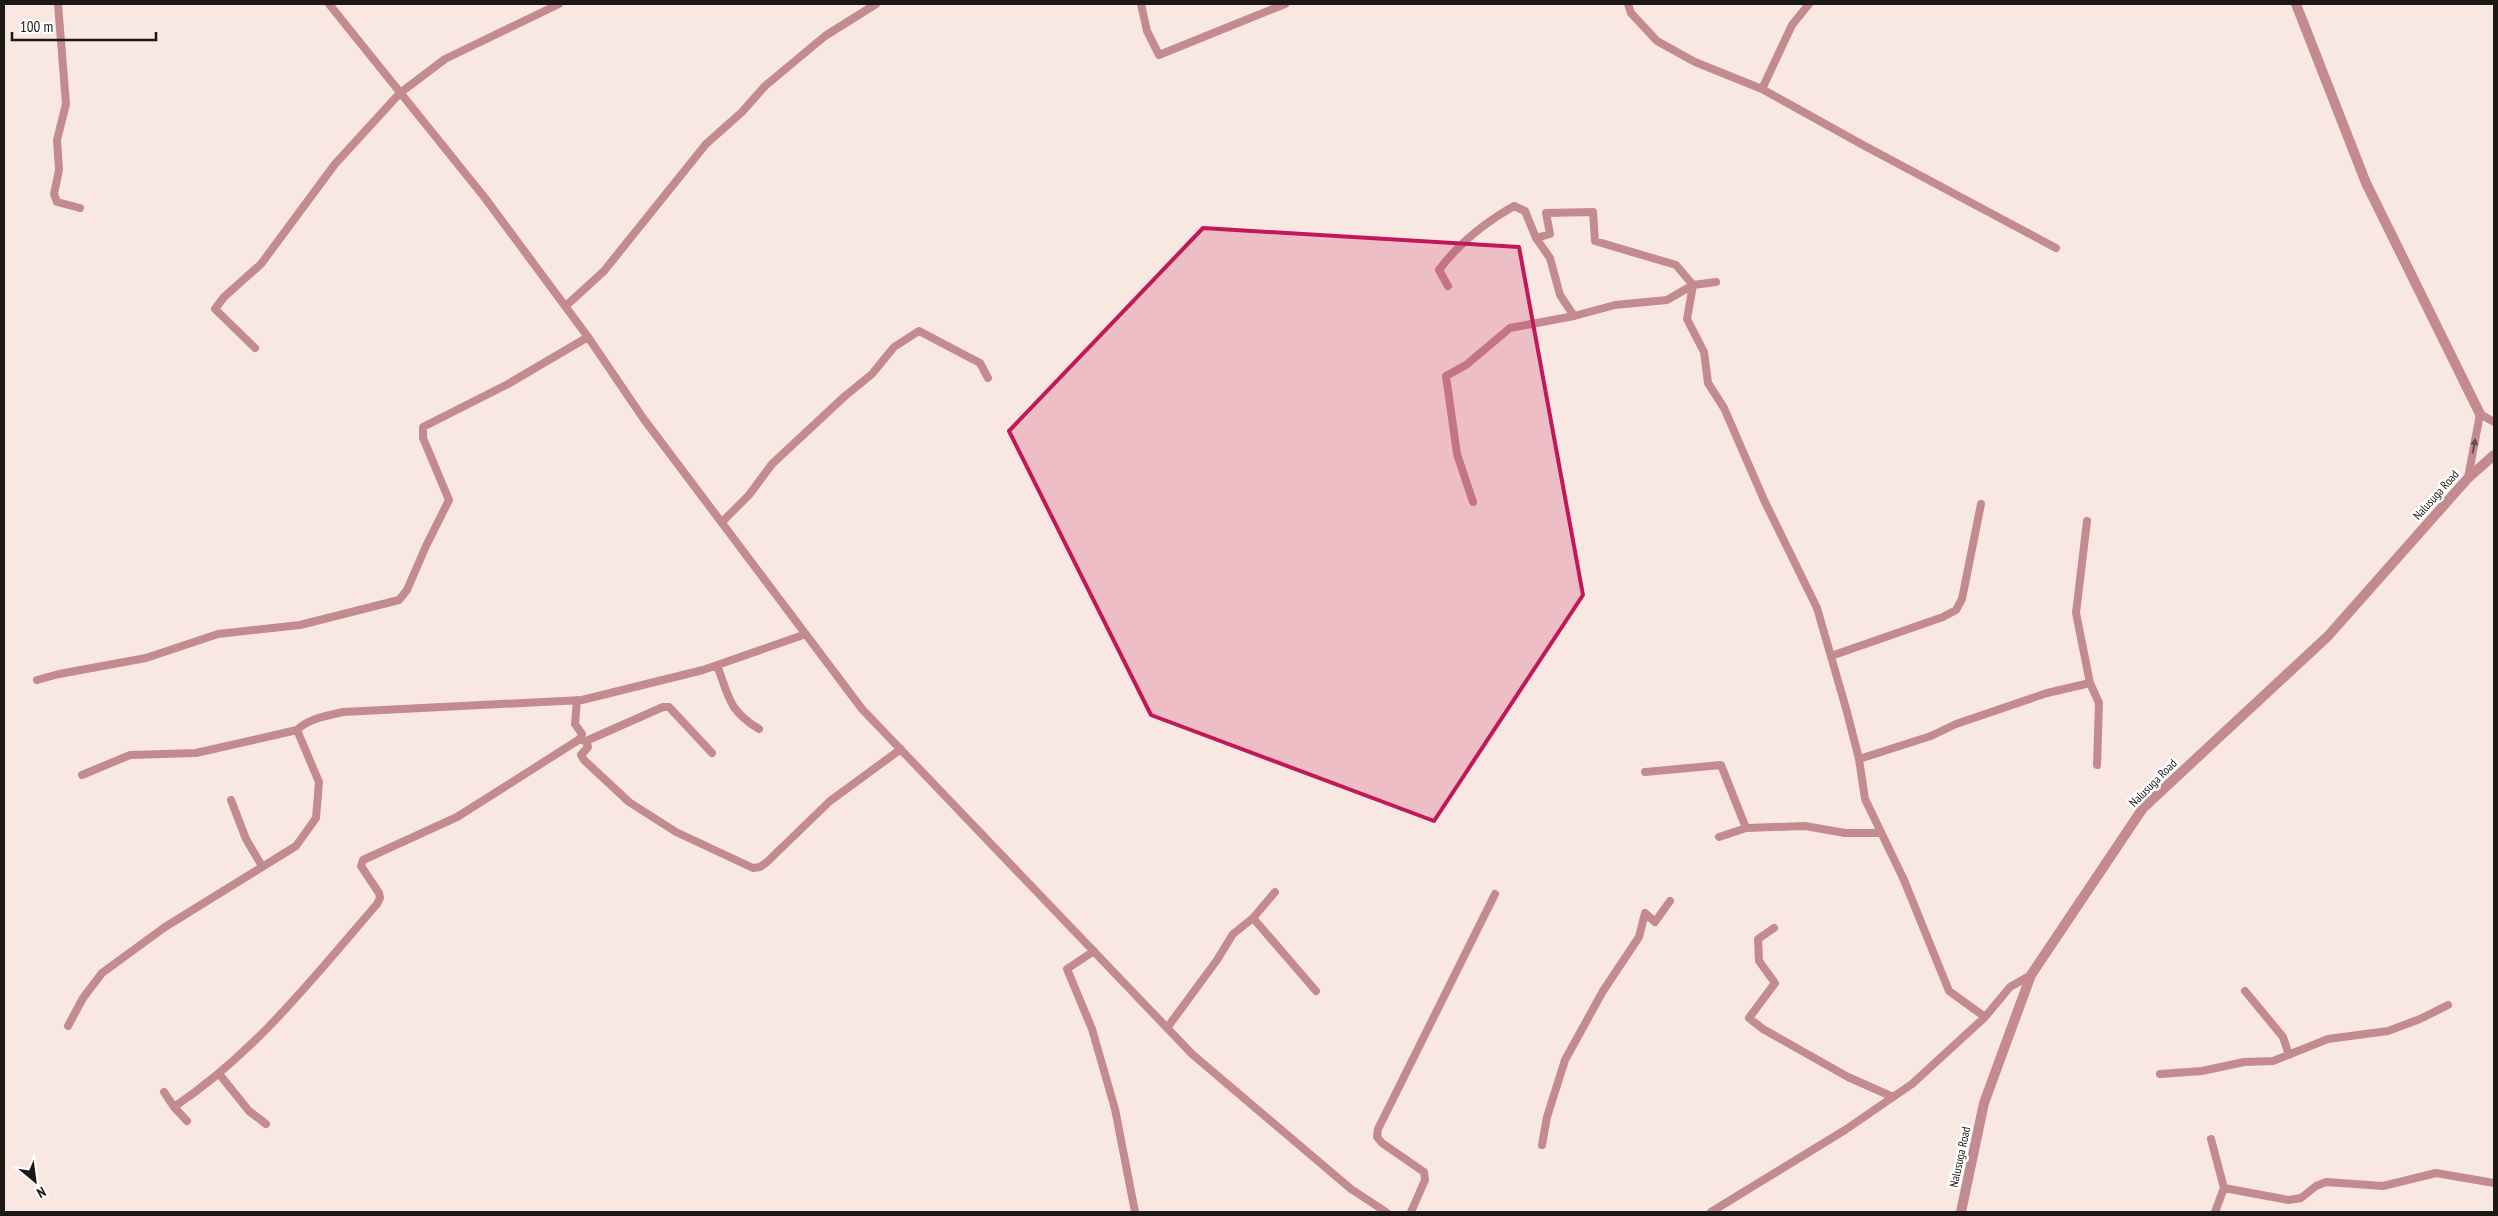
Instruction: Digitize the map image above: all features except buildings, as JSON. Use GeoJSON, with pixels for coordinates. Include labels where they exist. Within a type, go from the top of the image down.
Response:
{"type":"FeatureCollection","features":[{"type":"Feature","properties":{"kind":"street"},"geometry":{"type":"LineString","coordinates":[[58,4],[66,104],[57,140],[59,170],[54,194],[57,202],[80,208]]}},
{"type":"Feature","properties":{"kind":"street"},"geometry":{"type":"LineString","coordinates":[[331,4],[400,93],[486,198],[588,337],[643,418],[862,709],[1192,1054],[1351,1189],[1386,1212]]}},
{"type":"Feature","properties":{"kind":"street"},"geometry":{"type":"LineString","coordinates":[[256,348],[214,309],[224,297],[261,264],[336,164],[400,93],[445,59],[559,4]]}},
{"type":"Feature","properties":{"kind":"street"},"geometry":{"type":"LineString","coordinates":[[569,302],[604,271],[706,144],[742,112],[765,86],[825,36],[876,4]]}},
{"type":"Feature","properties":{"kind":"street"},"geometry":{"type":"LineString","coordinates":[[1141,4],[1147,32],[1159,56],[1285,4]]}},
{"type":"Feature","properties":{"kind":"street"},"geometry":{"type":"LineString","coordinates":[[1628,4],[1631,13],[1657,41],[1695,62],[1762,89],[1863,146],[2056,248]]}},
{"type":"Feature","properties":{"kind":"street"},"geometry":{"type":"LineString","coordinates":[[1762,89],[1792,26],[1809,4]]}},
{"type":"Feature","properties":{"kind":"street"},"geometry":{"type":"LineString","coordinates":[[2296,4],[2366,183],[2480,414],[2494,422]]}},
{"type":"Feature","properties":{"kind":"street"},"geometry":{"type":"LineString","coordinates":[[1448,286],[1440,270],[1451,255],[1487,221],[1514,206],[1525,211],[1536,238],[1550,258],[1560,295],[1574,316]]}},
{"type":"Feature","properties":{"kind":"street"},"geometry":{"type":"LineString","coordinates":[[1536,238],[1550,234],[1546,213],[1593,212],[1595,241],[1676,265],[1693,285]]}},
{"type":"Feature","properties":{"kind":"street"},"geometry":{"type":"LineString","coordinates":[[1473,502],[1457,454],[1446,376],[1466,365],[1510,328],[1574,316],[1615,305],[1667,300],[1693,285],[1716,282]]}},
{"type":"Feature","properties":{"kind":"street"},"geometry":{"type":"LineString","coordinates":[[1693,285],[1687,319],[1704,352],[1708,383],[1724,408],[1764,500],[1817,608],[1859,759],[1865,799],[1904,880],[1949,991],[1984,1017]]}},
{"type":"Feature","properties":{"kind":"street"},"geometry":{"type":"LineString","coordinates":[[722,522],[750,495],[772,464],[845,396],[872,374],[894,347],[919,331],[980,363],[988,378]]}},
{"type":"Feature","properties":{"kind":"street"},"geometry":{"type":"LineString","coordinates":[[37,680],[59,674],[146,658],[218,634],[300,624],[399,600],[407,590],[449,500],[423,438],[423,428],[508,384],[588,337]]}},
{"type":"Feature","properties":{"kind":"street"},"geometry":{"type":"LineString","coordinates":[[2468,478],[2480,414]]}},
{"type":"Feature","properties":{"kind":"street","name":"Nalusuga Road"},"geometry":{"type":"LineString","coordinates":[[1961,1212],[1984,1103],[2031,975],[2143,808],[2328,636],[2468,478],[2494,456]]}},
{"type":"Feature","properties":{"kind":"street"},"geometry":{"type":"LineString","coordinates":[[1831,656],[1943,617],[1956,610],[1962,599],[1981,504]]}},
{"type":"Feature","properties":{"kind":"street"},"geometry":{"type":"LineString","coordinates":[[2087,521],[2076,612],[2090,683],[2099,703],[2097,765]]}},
{"type":"Feature","properties":{"kind":"street"},"geometry":{"type":"LineString","coordinates":[[82,775],[130,755],[196,753],[297,730],[303,724],[343,712],[577,700],[641,686],[717,665],[806,634]]}},
{"type":"Feature","properties":{"kind":"street"},"geometry":{"type":"LineString","coordinates":[[717,665],[733,708],[742,719],[759,729]]}},
{"type":"Feature","properties":{"kind":"street"},"geometry":{"type":"LineString","coordinates":[[1859,759],[1931,736],[1956,724],[2047,694],[2090,683]]}},
{"type":"Feature","properties":{"kind":"street"},"geometry":{"type":"LineString","coordinates":[[577,700],[575,724],[588,746],[581,755],[584,760],[629,802],[676,832],[753,868],[760,867],[768,862],[830,801],[901,749]]}},
{"type":"Feature","properties":{"kind":"street"},"geometry":{"type":"LineString","coordinates":[[174,1107],[220,1074],[266,1032],[377,904],[380,898],[379,893],[362,866],[363,860],[457,817],[583,740],[663,707],[669,707],[712,752]]}},
{"type":"Feature","properties":{"kind":"street"},"geometry":{"type":"LineString","coordinates":[[68,1026],[83,998],[102,973],[165,927],[296,846],[316,818],[319,782],[297,730]]}},
{"type":"Feature","properties":{"kind":"street"},"geometry":{"type":"LineString","coordinates":[[1645,772],[1721,765],[1746,828]]}},
{"type":"Feature","properties":{"kind":"street"},"geometry":{"type":"LineString","coordinates":[[231,800],[246,839],[262,866]]}},
{"type":"Feature","properties":{"kind":"street"},"geometry":{"type":"LineString","coordinates":[[1719,837],[1746,828],[1804,826],[1844,834],[1880,833]]}},
{"type":"Feature","properties":{"kind":"street"},"geometry":{"type":"LineString","coordinates":[[1167,1028],[1217,960],[1233,934],[1253,918],[1275,892]]}},
{"type":"Feature","properties":{"kind":"street"},"geometry":{"type":"LineString","coordinates":[[1411,1212],[1425,1180],[1424,1172],[1382,1143],[1377,1137],[1378,1129],[1494,894]]}},
{"type":"Feature","properties":{"kind":"street"},"geometry":{"type":"LineString","coordinates":[[1542,1145],[1547,1117],[1565,1060],[1603,991],[1639,937],[1645,912],[1655,922],[1670,901]]}},
{"type":"Feature","properties":{"kind":"street"},"geometry":{"type":"LineString","coordinates":[[1253,918],[1316,991]]}},
{"type":"Feature","properties":{"kind":"street"},"geometry":{"type":"LineString","coordinates":[[1774,928],[1758,938],[1759,961],[1775,983],[1749,1018],[1763,1030],[1848,1077],[1893,1098]]}},
{"type":"Feature","properties":{"kind":"street"},"geometry":{"type":"LineString","coordinates":[[1094,951],[1067,969],[1092,1029],[1115,1109],[1135,1212]]}},
{"type":"Feature","properties":{"kind":"street"},"geometry":{"type":"LineString","coordinates":[[1711,1212],[1772,1177],[1912,1084],[1984,1017],[2010,988],[2031,975]]}},
{"type":"Feature","properties":{"kind":"street"},"geometry":{"type":"LineString","coordinates":[[2245,991],[2283,1037],[2289,1055]]}},
{"type":"Feature","properties":{"kind":"street"},"geometry":{"type":"LineString","coordinates":[[2160,1074],[2202,1071],[2244,1062],[2273,1061],[2328,1039],[2388,1031],[2420,1019],[2448,1005]]}},
{"type":"Feature","properties":{"kind":"street"},"geometry":{"type":"LineString","coordinates":[[220,1074],[249,1111],[266,1124]]}},
{"type":"Feature","properties":{"kind":"street"},"geometry":{"type":"LineString","coordinates":[[164,1092],[187,1121]]}},
{"type":"Feature","properties":{"kind":"street"},"geometry":{"type":"LineString","coordinates":[[2212,1139],[2224,1188],[2216,1212]]}},
{"type":"Feature","properties":{"kind":"street"},"geometry":{"type":"LineString","coordinates":[[2224,1188],[2289,1200],[2301,1198],[2316,1186],[2326,1182],[2383,1186],[2436,1174],[2494,1183]]}},
{"type":"Feature","properties":{"kind":"highlighted area"},"geometry":{"type":"Polygon","coordinates":[[[1203,228],[1519,247],[1583,595],[1434,821],[1151,715],[1009,431],[1203,228]]]}}]}
